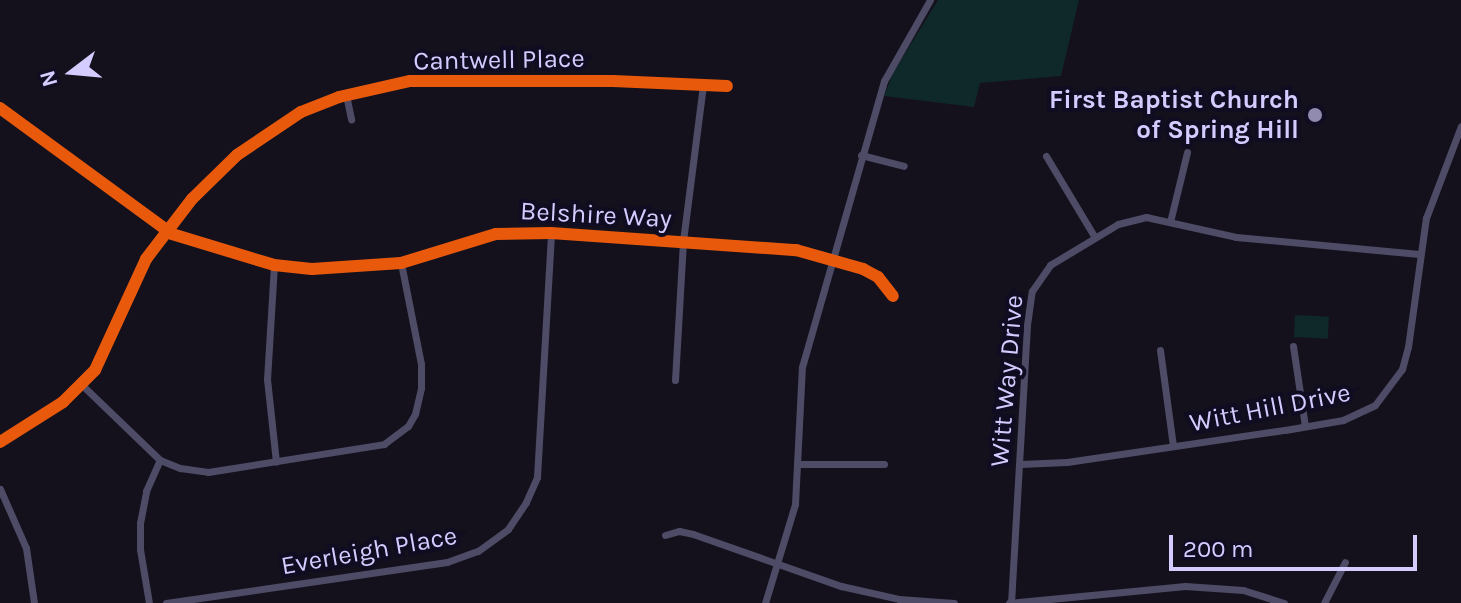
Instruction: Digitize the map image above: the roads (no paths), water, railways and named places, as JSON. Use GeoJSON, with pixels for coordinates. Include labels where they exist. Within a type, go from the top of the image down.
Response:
{"type":"FeatureCollection","features":[{"type":"Feature","properties":{"kind":"street"},"geometry":{"type":"LineString","coordinates":[[765,603],[793,516],[802,367],[884,81],[930,0]]}},
{"type":"Feature","properties":{"kind":"street","name":"Cantwell Place"},"geometry":{"type":"LineString","coordinates":[[0,442],[63,402],[82,385],[95,370],[133,283],[166,230],[237,155],[301,112],[346,95],[410,81],[727,86]]}},
{"type":"Feature","properties":{"kind":"street"},"geometry":{"type":"LineString","coordinates":[[675,380],[683,241],[703,85]]}},
{"type":"Feature","properties":{"kind":"street"},"geometry":{"type":"LineString","coordinates":[[346,95],[351,119]]}},
{"type":"Feature","properties":{"kind":"street","name":"Belshire Way"},"geometry":{"type":"LineString","coordinates":[[0,108],[166,230],[209,247],[274,265],[312,269],[401,263],[496,234],[551,233],[777,247],[834,258],[878,277],[893,296]]}},
{"type":"Feature","properties":{"kind":"street"},"geometry":{"type":"LineString","coordinates":[[0,118],[18,120]]}},
{"type":"Feature","properties":{"kind":"street","name":"Witt Hill Drive"},"geometry":{"type":"LineString","coordinates":[[1020,464],[1067,462],[1343,420],[1375,405],[1397,376],[1408,347],[1419,254],[1431,199],[1461,126]]}},
{"type":"Feature","properties":{"kind":"street"},"geometry":{"type":"LineString","coordinates":[[1170,222],[1187,152]]}},
{"type":"Feature","properties":{"kind":"street"},"geometry":{"type":"LineString","coordinates":[[861,155],[904,166]]}},
{"type":"Feature","properties":{"kind":"street"},"geometry":{"type":"LineString","coordinates":[[1046,156],[1094,236]]}},
{"type":"Feature","properties":{"kind":"street","name":"Witt Way Drive"},"geometry":{"type":"LineString","coordinates":[[1010,603],[1027,325],[1032,291],[1050,265],[1094,236],[1138,218],[1236,237],[1419,254]]}},
{"type":"Feature","properties":{"kind":"street","name":"Everleigh Place"},"geometry":{"type":"LineString","coordinates":[[166,603],[447,562],[478,551],[508,529],[526,502],[537,477],[551,233]]}},
{"type":"Feature","properties":{"kind":"street"},"geometry":{"type":"LineString","coordinates":[[82,385],[160,460],[180,468],[208,472],[384,444],[397,437],[415,414],[421,364],[401,263]]}},
{"type":"Feature","properties":{"kind":"street"},"geometry":{"type":"LineString","coordinates":[[274,265],[267,379],[276,462]]}},
{"type":"Feature","properties":{"kind":"street"},"geometry":{"type":"LineString","coordinates":[[1293,346],[1305,426]]}},
{"type":"Feature","properties":{"kind":"street"},"geometry":{"type":"LineString","coordinates":[[1160,350],[1173,446]]}},
{"type":"Feature","properties":{"kind":"street"},"geometry":{"type":"LineString","coordinates":[[149,603],[140,549],[140,523],[146,491],[160,460]]}},
{"type":"Feature","properties":{"kind":"street"},"geometry":{"type":"LineString","coordinates":[[797,464],[884,464]]}},
{"type":"Feature","properties":{"kind":"street"},"geometry":{"type":"LineString","coordinates":[[0,489],[26,548],[34,603]]}},
{"type":"Feature","properties":{"kind":"street"},"geometry":{"type":"LineString","coordinates":[[665,535],[679,531],[693,534],[778,566],[898,601],[954,603]]}},
{"type":"Feature","properties":{"kind":"street"},"geometry":{"type":"LineString","coordinates":[[1324,603],[1345,562]]}},
{"type":"Feature","properties":{"kind":"street"},"geometry":{"type":"LineString","coordinates":[[1010,603],[1185,586],[1243,590],[1284,603]]}},
{"type":"Feature","properties":{"kind":"place","name":"First Baptist Church of Spring Hill"},"geometry":{"type":"Point","coordinates":[1315,115]}}]}
